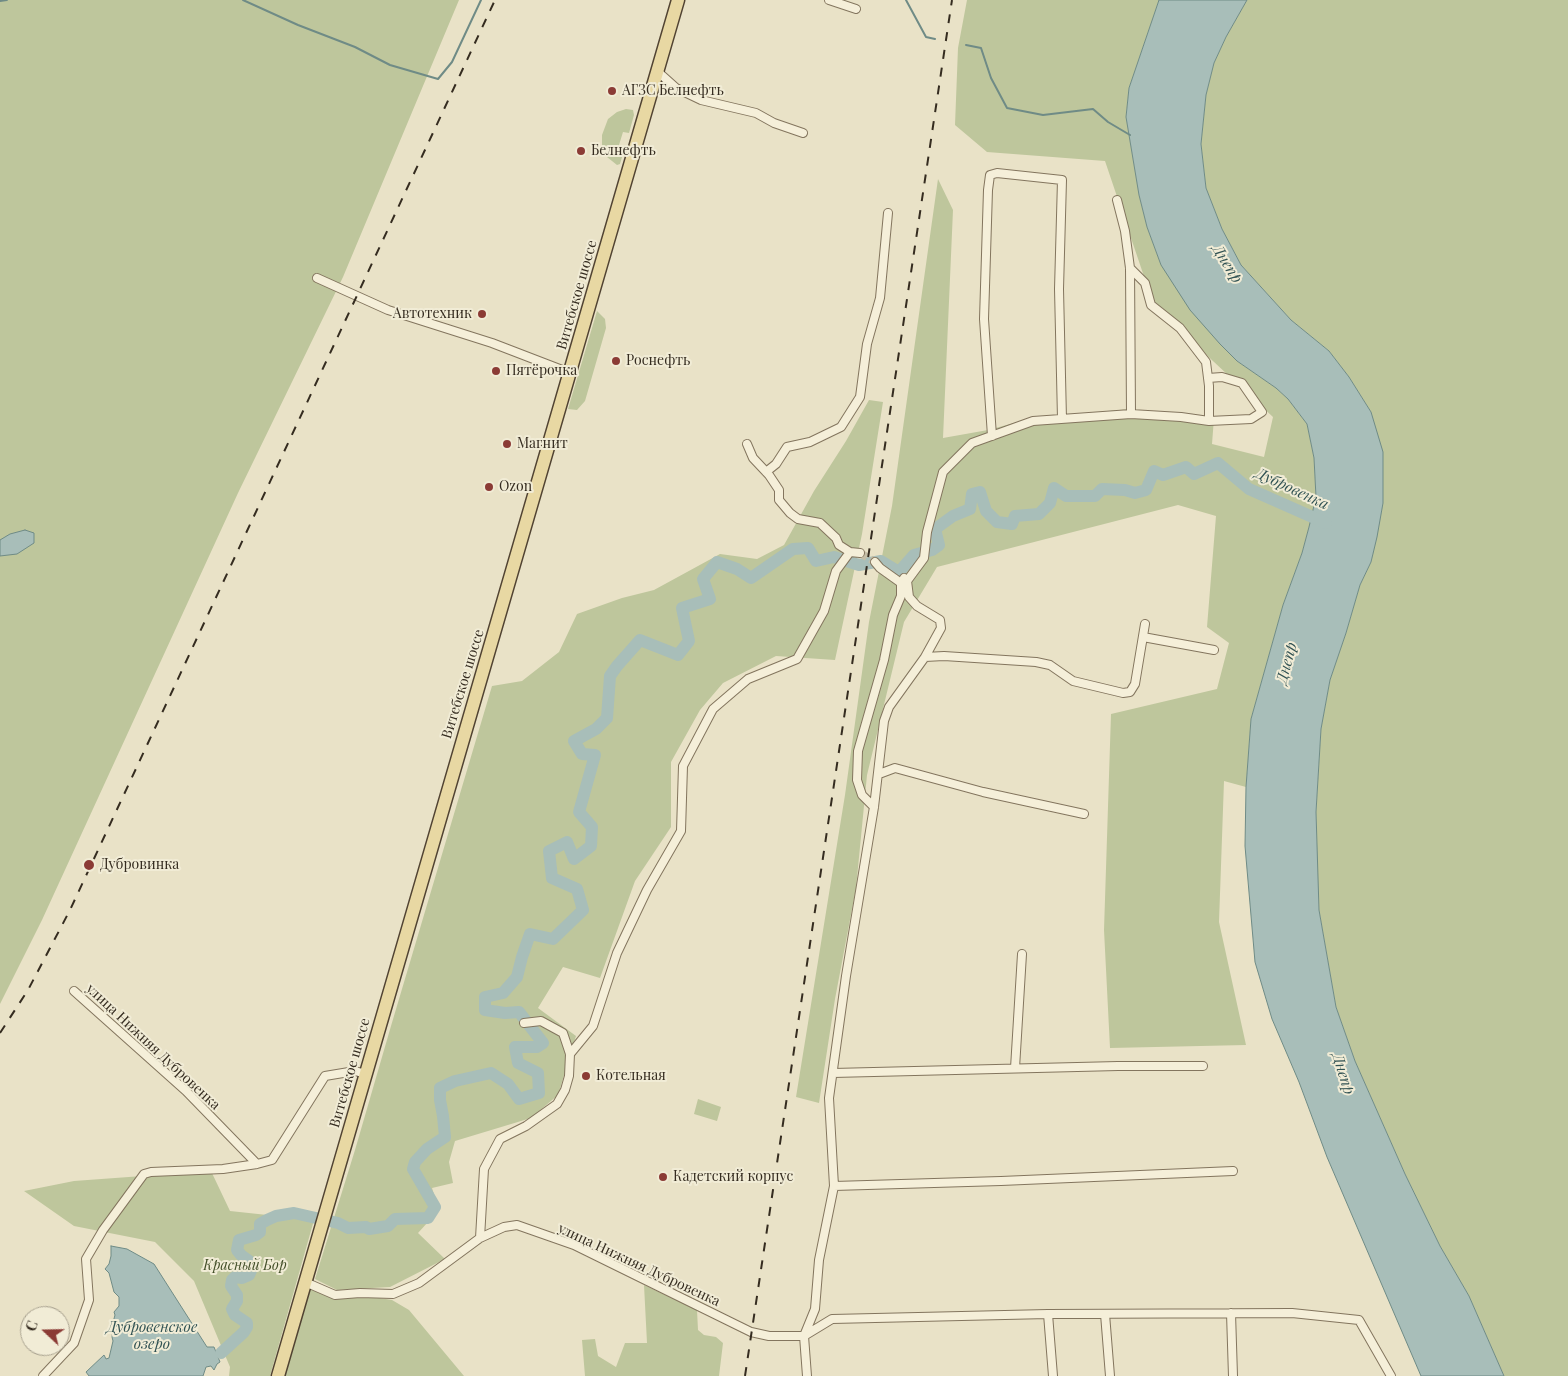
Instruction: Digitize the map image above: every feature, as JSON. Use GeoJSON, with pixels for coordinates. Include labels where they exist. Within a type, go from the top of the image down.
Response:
{"type":"FeatureCollection","features":[{"type":"Feature","properties":{"kind":"main road","name":"Витебское шоссе"},"geometry":{"type":"LineString","coordinates":[[278,1376],[678,0]]}},
{"type":"Feature","properties":{"kind":"street"},"geometry":{"type":"LineString","coordinates":[[829,0],[856,9]]}},
{"type":"Feature","properties":{"kind":"street"},"geometry":{"type":"LineString","coordinates":[[657,71],[676,88],[702,100],[756,113],[774,123],[803,133]]}},
{"type":"Feature","properties":{"kind":"street"},"geometry":{"type":"LineString","coordinates":[[992,436],[984,318],[988,190],[990,175],[997,173],[1062,180],[1060,289],[1062,419]]}},
{"type":"Feature","properties":{"kind":"street"},"geometry":{"type":"LineString","coordinates":[[1117,200],[1130,268],[1132,414]]}},
{"type":"Feature","properties":{"kind":"street"},"geometry":{"type":"LineString","coordinates":[[766,472],[776,464],[787,448],[810,442],[841,427],[860,397],[867,344],[880,298],[888,213]]}},
{"type":"Feature","properties":{"kind":"street"},"geometry":{"type":"LineString","coordinates":[[1130,268],[1145,283],[1151,305],[1180,328],[1206,362],[1209,421]]}},
{"type":"Feature","properties":{"kind":"street"},"geometry":{"type":"LineString","coordinates":[[317,278],[388,310],[492,343],[570,373]]}},
{"type":"Feature","properties":{"kind":"street"},"geometry":{"type":"LineString","coordinates":[[907,581],[924,558],[927,532],[943,472],[972,443],[1034,421],[1132,414],[1181,416],[1209,421],[1251,420],[1262,412],[1242,383],[1222,377],[1208,378]]}},
{"type":"Feature","properties":{"kind":"street"},"geometry":{"type":"LineString","coordinates":[[747,444],[753,458],[779,490],[779,500],[790,513],[798,519],[820,523],[836,538],[839,545],[850,552],[860,553]]}},
{"type":"Feature","properties":{"kind":"street"},"geometry":{"type":"LineString","coordinates":[[570,1054],[592,1026],[617,953],[647,890],[681,831],[683,766],[714,709],[748,679],[797,659],[824,611],[836,571],[850,552]]}},
{"type":"Feature","properties":{"kind":"street"},"geometry":{"type":"LineString","coordinates":[[874,808],[862,795],[857,780],[858,751],[884,660],[893,615],[901,596],[902,583],[885,572],[875,562]]}},
{"type":"Feature","properties":{"kind":"street"},"geometry":{"type":"LineString","coordinates":[[807,1376],[804,1336],[815,1310],[819,1260],[834,1186],[829,1098],[846,976],[879,774],[884,721],[889,707],[925,657],[941,628],[940,620],[925,612],[909,597],[907,581],[901,576],[891,575]]}},
{"type":"Feature","properties":{"kind":"street"},"geometry":{"type":"LineString","coordinates":[[925,657],[944,656],[1036,662],[1050,665],[1073,681],[1123,693],[1130,692],[1135,684],[1145,624]]}},
{"type":"Feature","properties":{"kind":"street"},"geometry":{"type":"LineString","coordinates":[[1143,637],[1214,650]]}},
{"type":"Feature","properties":{"kind":"street"},"geometry":{"type":"LineString","coordinates":[[879,774],[895,768],[983,792],[1084,814]]}},
{"type":"Feature","properties":{"kind":"street"},"geometry":{"type":"LineString","coordinates":[[1015,1068],[1022,954]]}},
{"type":"Feature","properties":{"kind":"street","name":"улица Нижняя Дубровенка"},"geometry":{"type":"LineString","coordinates":[[74,991],[186,1091],[257,1164]]}},
{"type":"Feature","properties":{"kind":"street"},"geometry":{"type":"LineString","coordinates":[[480,1238],[484,1169],[500,1139],[526,1126],[557,1104],[565,1090],[569,1076],[570,1054],[563,1034],[540,1021],[524,1023]]}},
{"type":"Feature","properties":{"kind":"street"},"geometry":{"type":"LineString","coordinates":[[833,1073],[1118,1066],[1203,1066]]}},
{"type":"Feature","properties":{"kind":"street"},"geometry":{"type":"LineString","coordinates":[[43,1376],[74,1343],[89,1300],[86,1259],[103,1230],[144,1174],[151,1172],[223,1169],[272,1160],[325,1076],[355,1071],[366,1074]]}},
{"type":"Feature","properties":{"kind":"street"},"geometry":{"type":"LineString","coordinates":[[834,1186],[1010,1181],[1233,1171]]}},
{"type":"Feature","properties":{"kind":"street","name":"улица Нижняя Дубровенка"},"geometry":{"type":"LineString","coordinates":[[305,1282],[335,1295],[360,1293],[393,1294],[419,1283],[480,1238],[504,1226],[518,1225],[574,1244],[751,1332],[770,1336],[804,1336]]}},
{"type":"Feature","properties":{"kind":"street"},"geometry":{"type":"LineString","coordinates":[[1231,1313],[1233,1376]]}},
{"type":"Feature","properties":{"kind":"street"},"geometry":{"type":"LineString","coordinates":[[804,1336],[832,1320],[1048,1314],[1292,1313],[1358,1320],[1391,1376]]}},
{"type":"Feature","properties":{"kind":"street"},"geometry":{"type":"LineString","coordinates":[[1048,1314],[1053,1376]]}},
{"type":"Feature","properties":{"kind":"street"},"geometry":{"type":"LineString","coordinates":[[1105,1314],[1110,1376]]}},
{"type":"Feature","properties":{"kind":"green space"},"geometry":{"type":"Polygon","coordinates":[[[0,0],[459,0],[343,277],[238,493],[42,920],[0,1004],[0,0]]]}},
{"type":"Feature","properties":{"kind":"green space"},"geometry":{"type":"Polygon","coordinates":[[[967,0],[1159,0],[1129,88],[1126,117],[1139,195],[1147,227],[1161,265],[1237,361],[1276,388],[1288,399],[1307,424],[1314,458],[1316,497],[1302,553],[1283,605],[1251,719],[1246,787],[1224,781],[1219,922],[1246,1045],[1110,1048],[1104,930],[1111,714],[1217,689],[1229,643],[1207,627],[1216,516],[1178,505],[937,567],[904,622],[867,775],[856,888],[835,999],[819,1103],[796,1097],[845,795],[869,622],[892,506],[938,179],[953,210],[943,438],[988,430],[1029,419],[1129,409],[1214,418],[1212,444],[1264,457],[1273,417],[1154,306],[1105,161],[987,152],[955,125],[958,48],[967,0]]]}},
{"type":"Feature","properties":{"kind":"green space"},"geometry":{"type":"Polygon","coordinates":[[[1247,0],[1568,0],[1568,1376],[1504,1376],[1469,1296],[1440,1246],[1405,1174],[1355,1061],[1336,1007],[1319,910],[1317,880],[1316,812],[1321,729],[1330,680],[1360,585],[1371,562],[1383,503],[1371,412],[1349,377],[1329,351],[1291,320],[1241,265],[1222,229],[1206,188],[1201,144],[1206,95],[1214,63],[1247,0]]]}},
{"type":"Feature","properties":{"kind":"green space"},"geometry":{"type":"Polygon","coordinates":[[[626,109],[633,110],[634,115],[629,133],[623,132],[619,145],[625,147],[620,164],[617,165],[607,157],[602,147],[602,135],[608,119],[617,112],[626,109]]]}},
{"type":"Feature","properties":{"kind":"green space"},"geometry":{"type":"Polygon","coordinates":[[[597,311],[605,319],[606,328],[585,401],[577,410],[568,409],[597,311]]]}},
{"type":"Feature","properties":{"kind":"green space"},"geometry":{"type":"Polygon","coordinates":[[[869,400],[883,402],[862,534],[835,660],[776,656],[723,683],[700,710],[671,762],[671,827],[635,881],[600,978],[563,967],[538,1008],[576,1036],[558,1095],[531,1118],[455,1141],[449,1162],[453,1183],[432,1188],[439,1210],[418,1233],[445,1259],[390,1287],[337,1290],[315,1279],[492,686],[522,681],[559,652],[577,614],[622,598],[654,590],[720,554],[757,559],[784,545],[869,400]]]}},
{"type":"Feature","properties":{"kind":"green space"},"geometry":{"type":"Polygon","coordinates":[[[698,1099],[721,1107],[717,1121],[694,1114],[698,1099]]]}},
{"type":"Feature","properties":{"kind":"green space","name":"Красный Бор"},"geometry":{"type":"Polygon","coordinates":[[[211,1171],[230,1211],[314,1220],[270,1376],[229,1376],[230,1367],[194,1281],[155,1242],[74,1226],[24,1191],[74,1181],[211,1171]]]}},
{"type":"Feature","properties":{"kind":"green space"},"geometry":{"type":"Polygon","coordinates":[[[644,1285],[697,1310],[698,1330],[704,1335],[716,1337],[723,1343],[719,1376],[585,1376],[582,1340],[595,1339],[598,1356],[616,1367],[625,1343],[647,1343],[644,1285]]]}},
{"type":"Feature","properties":{"kind":"green space","name":"Красный Бор"},"geometry":{"type":"Polygon","coordinates":[[[307,1286],[332,1298],[368,1296],[392,1300],[409,1310],[464,1376],[282,1376],[307,1286]]]}},
{"type":"Feature","properties":{"kind":"water","name":"Днепр"},"geometry":{"type":"Polygon","coordinates":[[[1159,0],[1247,0],[1214,63],[1206,95],[1201,144],[1206,188],[1222,229],[1241,265],[1291,320],[1329,351],[1349,377],[1371,412],[1383,452],[1383,503],[1377,537],[1371,562],[1360,585],[1330,680],[1321,729],[1316,812],[1319,910],[1336,1007],[1355,1061],[1405,1174],[1440,1246],[1469,1296],[1504,1376],[1421,1376],[1327,1157],[1299,1082],[1272,1019],[1255,962],[1245,846],[1246,787],[1251,719],[1283,605],[1302,553],[1309,527],[1316,497],[1314,458],[1307,424],[1288,399],[1276,388],[1237,361],[1190,310],[1161,265],[1147,227],[1139,195],[1126,117],[1129,88],[1159,0]]]}},
{"type":"Feature","properties":{"kind":"water"},"geometry":{"type":"Polygon","coordinates":[[[25,530],[34,533],[34,543],[17,554],[0,556],[0,540],[10,534],[25,530]]]}},
{"type":"Feature","properties":{"kind":"water","name":"Дубровенское озеро"},"geometry":{"type":"Polygon","coordinates":[[[111,1246],[127,1249],[154,1264],[207,1347],[214,1347],[220,1362],[214,1370],[211,1366],[206,1367],[203,1376],[89,1376],[86,1372],[104,1355],[106,1359],[109,1358],[113,1341],[112,1326],[114,1312],[119,1306],[119,1297],[114,1292],[109,1273],[105,1269],[109,1264],[111,1246]]]}},
{"type":"Feature","properties":{"kind":"waterway"},"geometry":{"type":"LineString","coordinates":[[0,1],[7,0]]}},
{"type":"Feature","properties":{"kind":"waterway"},"geometry":{"type":"LineString","coordinates":[[243,0],[298,25],[355,47],[390,65],[438,79],[452,62],[481,0]]}},
{"type":"Feature","properties":{"kind":"waterway"},"geometry":{"type":"LineString","coordinates":[[906,0],[926,37],[935,39]]}},
{"type":"Feature","properties":{"kind":"waterway"},"geometry":{"type":"LineString","coordinates":[[966,45],[981,48],[991,78],[1007,108],[1043,115],[1093,109],[1108,122],[1130,135]]}},
{"type":"Feature","properties":{"kind":"waterway","name":"Дубровенка"},"geometry":{"type":"LineString","coordinates":[[221,1353],[247,1327],[247,1323],[235,1315],[232,1309],[237,1301],[237,1295],[231,1286],[232,1280],[235,1277],[242,1278],[249,1275],[253,1266],[237,1250],[239,1240],[256,1235],[260,1232],[260,1224],[267,1220],[276,1216],[294,1213],[338,1223],[348,1228],[366,1227],[369,1229],[388,1226],[395,1219],[428,1218],[435,1207],[413,1169],[415,1162],[427,1149],[445,1137],[440,1088],[455,1081],[491,1073],[508,1084],[519,1099],[539,1093],[538,1073],[518,1063],[515,1047],[537,1047],[543,1043],[519,1012],[505,1013],[485,1010],[485,997],[503,993],[517,977],[530,934],[553,939],[583,910],[577,889],[552,878],[549,851],[567,842],[574,859],[591,846],[592,827],[579,812],[595,755],[582,754],[574,741],[596,729],[607,718],[610,676],[640,640],[678,655],[689,641],[682,608],[710,599],[703,579],[717,562],[737,569],[751,578],[793,549],[808,548],[816,561],[834,557],[859,565],[881,561],[899,572],[914,555],[932,550],[939,545],[935,529],[953,516],[970,509],[972,494],[980,492],[986,511],[997,522],[1012,524],[1015,516],[1039,514],[1050,503],[1054,488],[1066,496],[1095,496],[1102,489],[1125,490],[1135,493],[1146,490],[1154,471],[1163,475],[1186,467],[1194,474],[1218,463],[1249,489],[1326,523]]}},
{"type":"Feature","properties":{"kind":"tunnel"},"geometry":{"type":"LineString","coordinates":[[860,553],[875,562]]}},
{"type":"Feature","properties":{"kind":"railway"},"geometry":{"type":"LineString","coordinates":[[0,1033],[28,990],[70,910],[495,0]]}},
{"type":"Feature","properties":{"kind":"railway"},"geometry":{"type":"LineString","coordinates":[[745,1376],[952,0]]}},
{"type":"Feature","properties":{"kind":"place","name":"АГЗС Белнефть"},"geometry":{"type":"Point","coordinates":[612,91]}},
{"type":"Feature","properties":{"kind":"place","name":"Белнефть"},"geometry":{"type":"Point","coordinates":[581,151]}},
{"type":"Feature","properties":{"kind":"place","name":"Автотехник"},"geometry":{"type":"Point","coordinates":[482,314]}},
{"type":"Feature","properties":{"kind":"place","name":"Роснефть"},"geometry":{"type":"Point","coordinates":[616,361]}},
{"type":"Feature","properties":{"kind":"place","name":"Пятёрочка"},"geometry":{"type":"Point","coordinates":[496,371]}},
{"type":"Feature","properties":{"kind":"place","name":"Магнит"},"geometry":{"type":"Point","coordinates":[507,444]}},
{"type":"Feature","properties":{"kind":"place","name":"Ozon"},"geometry":{"type":"Point","coordinates":[489,487]}},
{"type":"Feature","properties":{"kind":"place","name":"Дубровинка"},"geometry":{"type":"Point","coordinates":[89,865]}},
{"type":"Feature","properties":{"kind":"place","name":"Котельная"},"geometry":{"type":"Point","coordinates":[586,1076]}},
{"type":"Feature","properties":{"kind":"place","name":"Кадетский корпус"},"geometry":{"type":"Point","coordinates":[663,1177]}}]}
